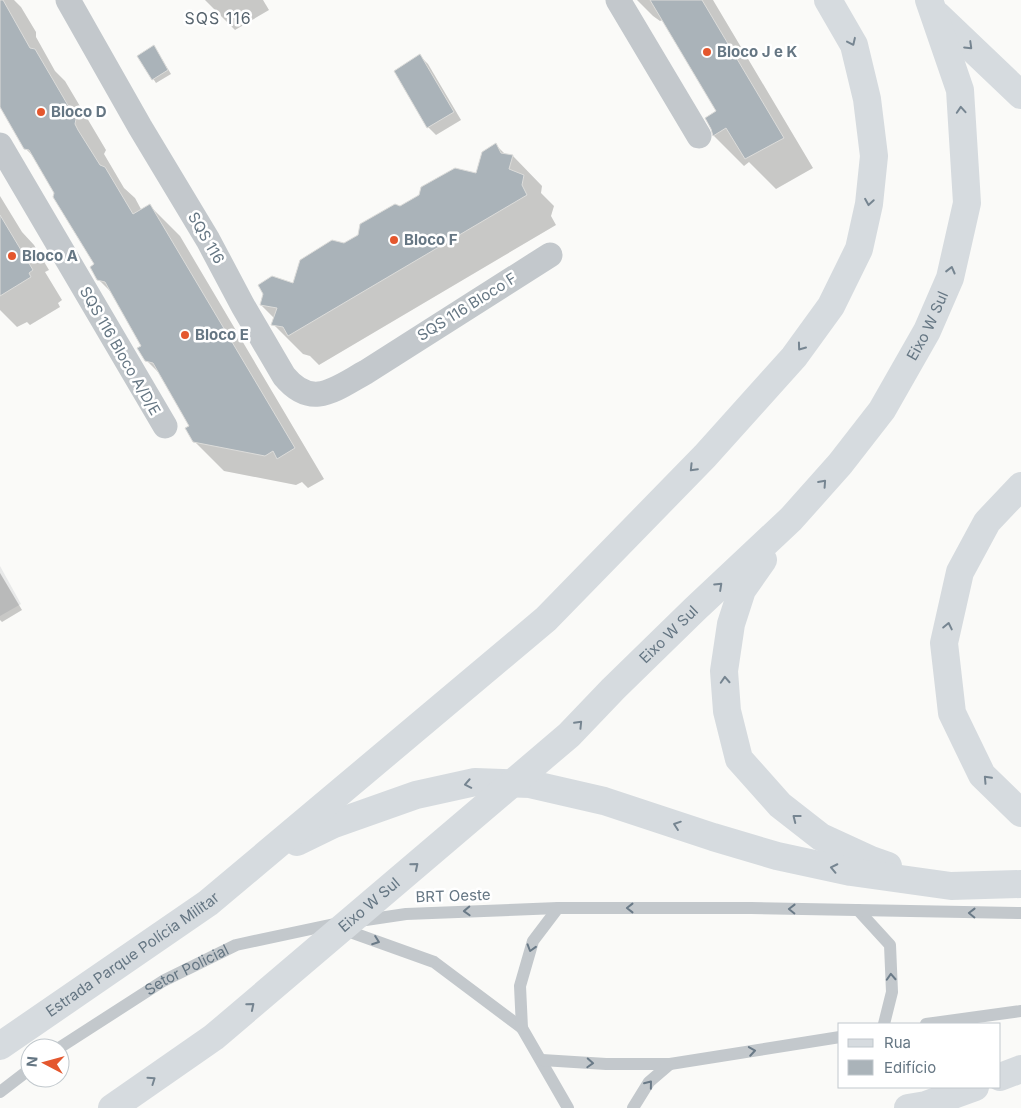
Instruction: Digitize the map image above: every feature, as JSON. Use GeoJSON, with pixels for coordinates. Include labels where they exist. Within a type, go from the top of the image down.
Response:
{"type":"FeatureCollection","features":[{"type":"Feature","properties":{"kind":"main road"},"geometry":{"type":"LineString","coordinates":[[262,859],[546,618],[705,456],[794,357],[831,306],[859,250],[869,204],[874,156],[867,99],[854,45],[828,0]]}},
{"type":"Feature","properties":{"kind":"main road"},"geometry":{"type":"LineString","coordinates":[[921,0],[1021,95]]}},
{"type":"Feature","properties":{"kind":"main road","name":"Eixo W Sul"},"geometry":{"type":"LineString","coordinates":[[112,1108],[214,1037],[569,735],[613,689],[790,519],[840,464],[882,410],[927,331],[950,278],[967,203],[960,90],[929,0]]}},
{"type":"Feature","properties":{"kind":"main road"},"geometry":{"type":"LineString","coordinates":[[1021,486],[987,522],[960,572],[944,643],[952,713],[982,775],[1021,814]]}},
{"type":"Feature","properties":{"kind":"main road"},"geometry":{"type":"LineString","coordinates":[[790,519],[742,590],[731,624],[724,671],[726,712],[739,759],[780,805],[821,837],[871,860],[951,886]]}},
{"type":"Feature","properties":{"kind":"main road"},"geometry":{"type":"LineString","coordinates":[[262,859],[334,824],[416,795],[475,782],[530,784],[604,801],[776,856],[851,872],[951,886],[1021,884]]}},
{"type":"Feature","properties":{"kind":"main road","name":"Estrada Parque Polícia Militar"},"geometry":{"type":"LineString","coordinates":[[0,1046],[208,903],[262,859]]}},
{"type":"Feature","properties":{"kind":"main road"},"geometry":{"type":"LineString","coordinates":[[1001,1078],[1021,1070]]}},
{"type":"Feature","properties":{"kind":"main road"},"geometry":{"type":"LineString","coordinates":[[908,1108],[926,1105],[972,1088]]}},
{"type":"Feature","properties":{"kind":"street","name":"SQS 116"},"geometry":{"type":"LineString","coordinates":[[68,0],[140,127],[208,240],[243,306],[284,376],[300,392],[310,395],[322,394],[342,385],[385,360]]}},
{"type":"Feature","properties":{"kind":"street"},"geometry":{"type":"LineString","coordinates":[[618,0],[699,136]]}},
{"type":"Feature","properties":{"kind":"street","name":"SQS 116 Bloco A/D/E"},"geometry":{"type":"LineString","coordinates":[[0,145],[165,426]]}},
{"type":"Feature","properties":{"kind":"street","name":"SQS 116 Bloco F"},"geometry":{"type":"LineString","coordinates":[[385,360],[550,255]]}},
{"type":"Feature","properties":{"kind":"lane","name":"BRT Oeste"},"geometry":{"type":"LineString","coordinates":[[330,925],[406,914],[558,908],[751,908],[1021,912]]}},
{"type":"Feature","properties":{"kind":"lane"},"geometry":{"type":"LineString","coordinates":[[522,1028],[520,986],[533,941],[558,908]]}},
{"type":"Feature","properties":{"kind":"lane"},"geometry":{"type":"LineString","coordinates":[[858,910],[890,945],[892,992],[884,1023]]}},
{"type":"Feature","properties":{"kind":"lane"},"geometry":{"type":"LineString","coordinates":[[330,925],[434,962],[522,1028],[568,1108]]}},
{"type":"Feature","properties":{"kind":"lane","name":"Setor Policial"},"geometry":{"type":"LineString","coordinates":[[70,1041],[163,981],[236,945],[330,925]]}},
{"type":"Feature","properties":{"kind":"lane"},"geometry":{"type":"LineString","coordinates":[[933,1023],[1021,1011]]}},
{"type":"Feature","properties":{"kind":"lane"},"geometry":{"type":"LineString","coordinates":[[542,1060],[606,1064],[670,1064],[838,1037]]}},
{"type":"Feature","properties":{"kind":"lane"},"geometry":{"type":"LineString","coordinates":[[633,1108],[649,1082],[670,1064]]}},
{"type":"Feature","properties":{"kind":"lane"},"geometry":{"type":"LineString","coordinates":[[0,1092],[20,1077]]}},
{"type":"Feature","properties":{"kind":"shaded area"},"geometry":{"type":"Polygon","coordinates":[[[0,566],[21,604],[0,616],[0,566]]]}},
{"type":"Feature","properties":{"kind":"building","name":"Bloco E"},"geometry":{"type":"Polygon","coordinates":[[[0,0],[3,0],[30,48],[35,49],[76,119],[75,124],[78,130],[100,165],[105,167],[133,214],[150,204],[295,448],[277,459],[273,451],[265,456],[193,442],[185,428],[189,426],[153,363],[145,361],[137,348],[141,346],[105,282],[97,280],[90,267],[94,264],[53,197],[54,193],[29,150],[24,149],[0,107],[0,0]]]}},
{"type":"Feature","properties":{"kind":"building","name":"Bloco J e K"},"geometry":{"type":"Polygon","coordinates":[[[650,0],[702,0],[784,138],[745,159],[726,128],[713,136],[705,118],[716,111],[650,0]]]}},
{"type":"Feature","properties":{"kind":"building"},"geometry":{"type":"Polygon","coordinates":[[[154,45],[168,70],[152,80],[137,56],[154,45]]]}},
{"type":"Feature","properties":{"kind":"building"},"geometry":{"type":"Polygon","coordinates":[[[420,54],[454,112],[427,128],[394,71],[420,54]]]}},
{"type":"Feature","properties":{"kind":"building","name":"Bloco F"},"geometry":{"type":"Polygon","coordinates":[[[496,143],[501,153],[513,155],[509,169],[524,175],[522,185],[527,195],[288,336],[283,327],[271,325],[277,308],[260,305],[263,294],[258,285],[272,276],[293,283],[300,260],[332,240],[344,243],[358,235],[360,224],[395,204],[400,206],[419,195],[421,187],[455,168],[476,173],[482,152],[496,143]]]}},
{"type":"Feature","properties":{"kind":"building","name":"Bloco A"},"geometry":{"type":"Polygon","coordinates":[[[0,215],[33,270],[29,273],[31,277],[0,296],[0,215]]]}},
{"type":"Feature","properties":{"kind":"place","name":"Bloco J e K"},"geometry":{"type":"Point","coordinates":[707,52]}},
{"type":"Feature","properties":{"kind":"place","name":"Bloco D"},"geometry":{"type":"Point","coordinates":[41,112]}},
{"type":"Feature","properties":{"kind":"place","name":"Bloco F"},"geometry":{"type":"Point","coordinates":[394,240]}},
{"type":"Feature","properties":{"kind":"place","name":"Bloco A"},"geometry":{"type":"Point","coordinates":[12,256]}},
{"type":"Feature","properties":{"kind":"place","name":"Bloco E"},"geometry":{"type":"Point","coordinates":[185,335]}},
{"type":"Feature","properties":{"kind":"district","name":"SQS 116"},"geometry":{"type":"Point","coordinates":[218,18]}}]}
